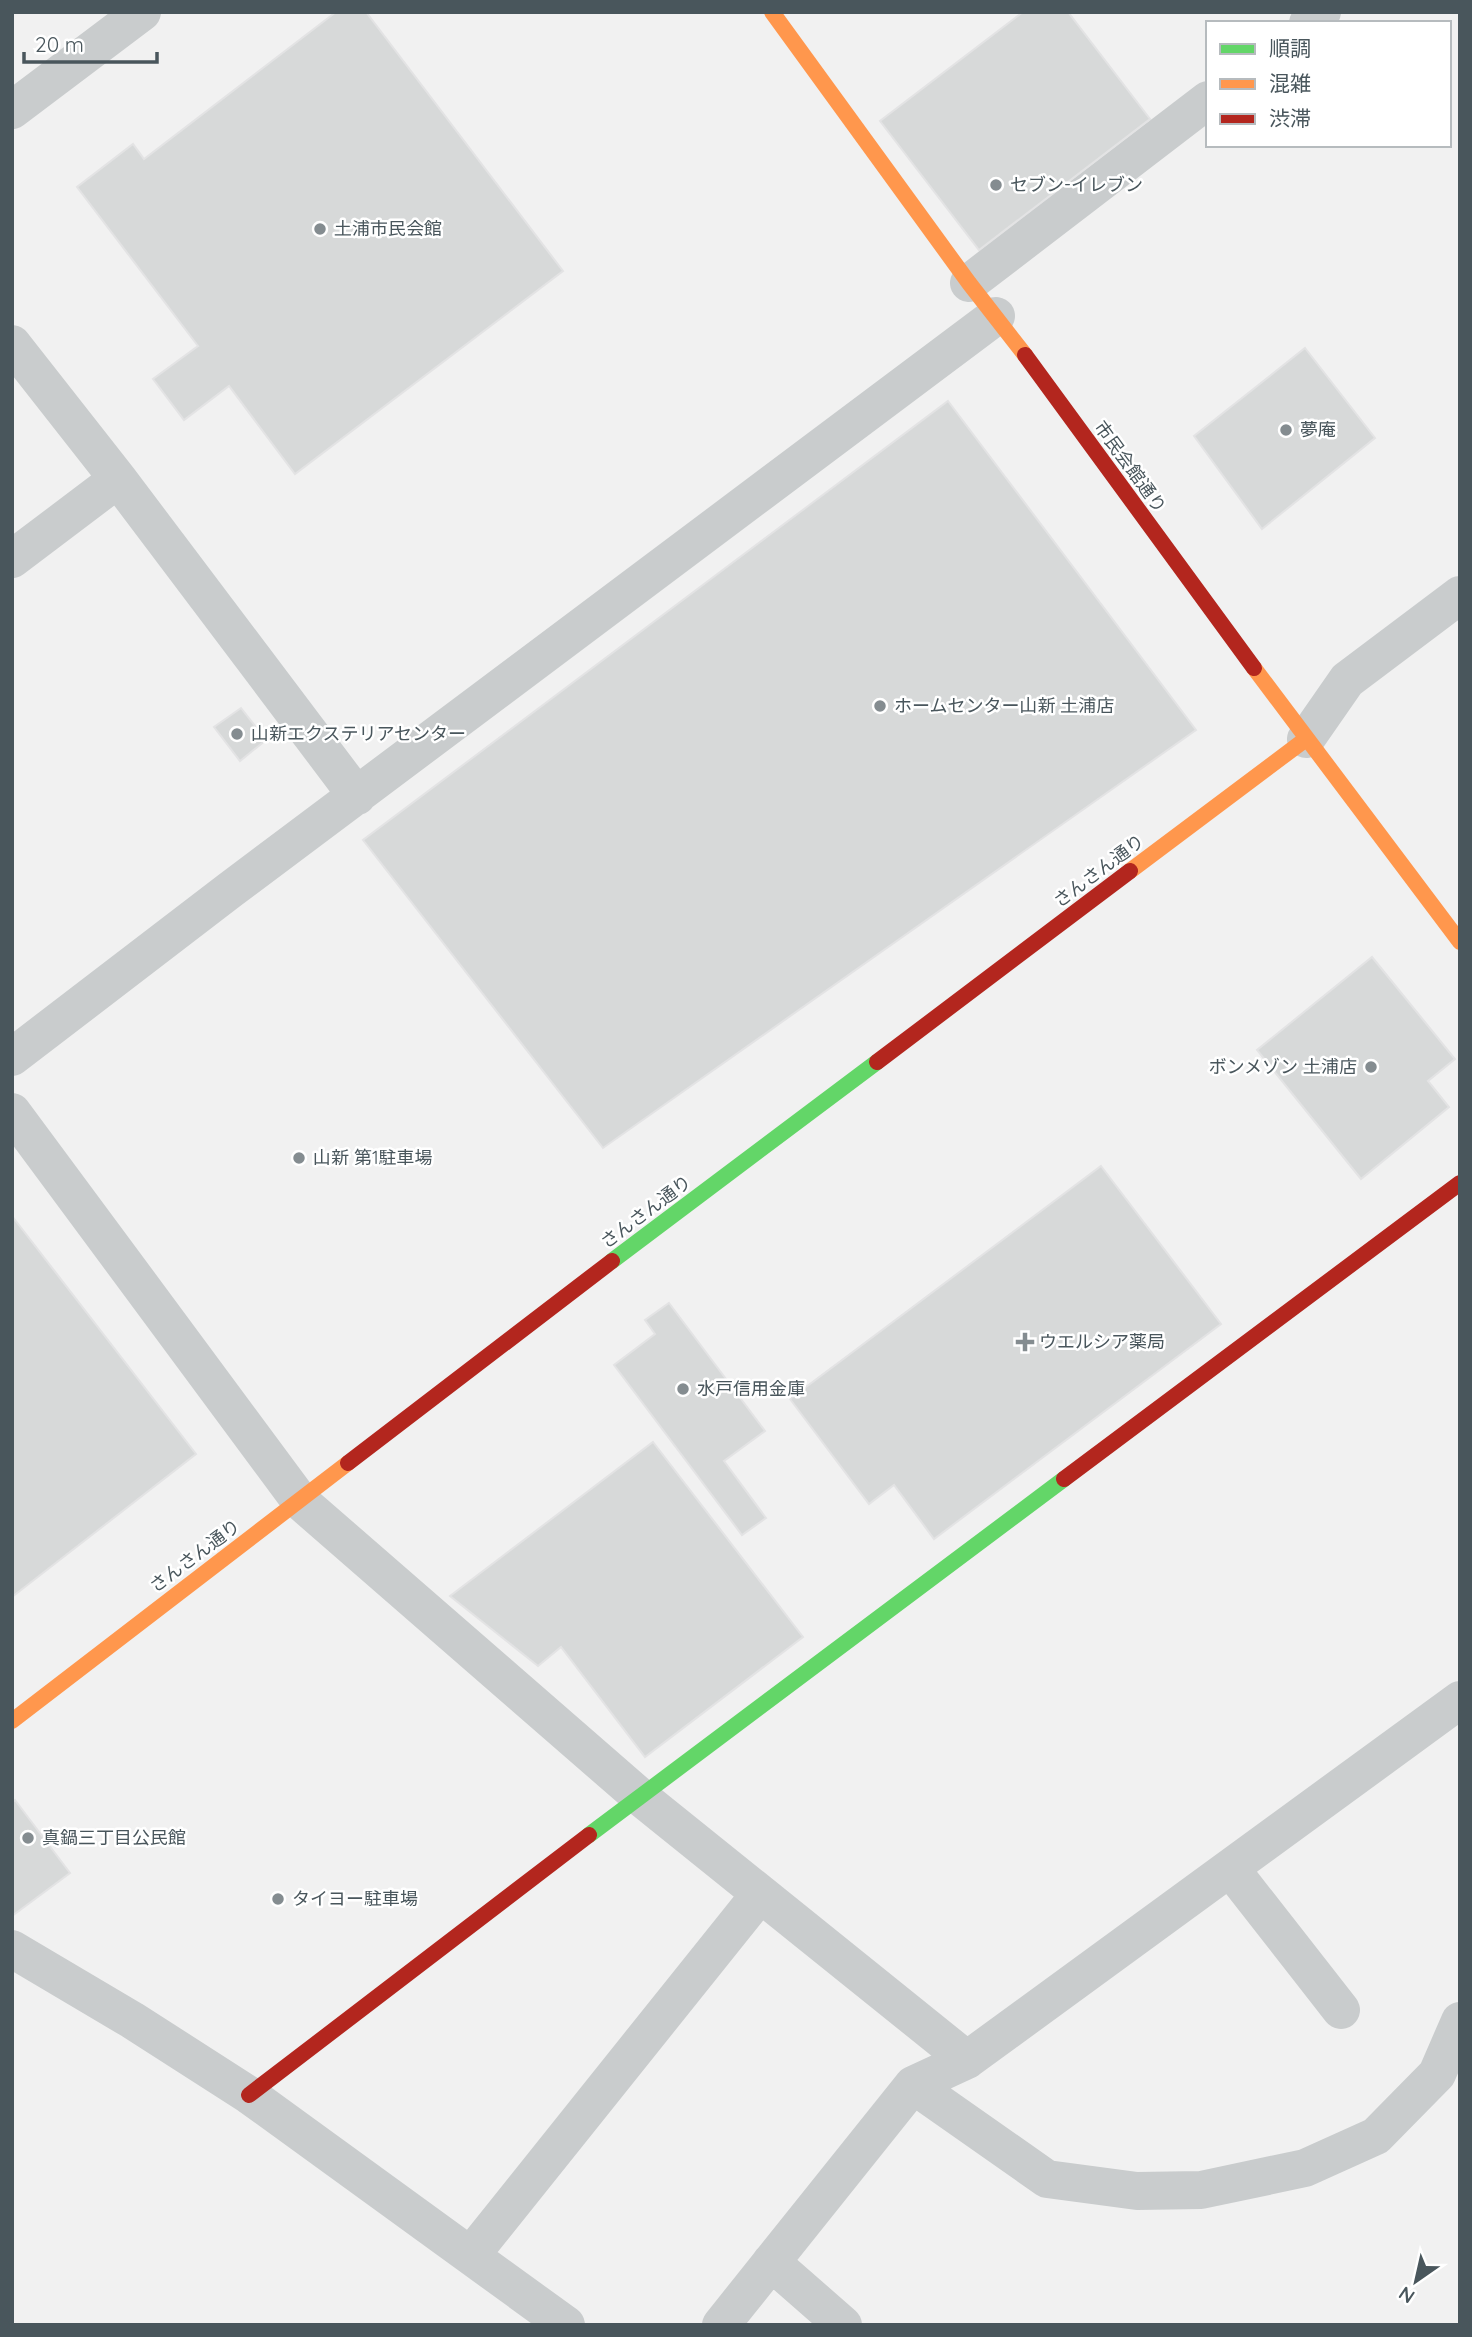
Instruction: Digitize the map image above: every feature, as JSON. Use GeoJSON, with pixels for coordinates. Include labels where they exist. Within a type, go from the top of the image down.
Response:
{"type":"FeatureCollection","features":[{"type":"Feature","properties":{"kind":"street"},"geometry":{"type":"LineString","coordinates":[[12,110],[142,12]]}},
{"type":"Feature","properties":{"kind":"street","name":"市民会館通り"},"geometry":{"type":"LineString","coordinates":[[772,12],[1306,739],[1460,942]]}},
{"type":"Feature","properties":{"kind":"street"},"geometry":{"type":"LineString","coordinates":[[969,283],[1206,102]]}},
{"type":"Feature","properties":{"kind":"street"},"geometry":{"type":"LineString","coordinates":[[12,1057],[230,890],[996,316]]}},
{"type":"Feature","properties":{"kind":"street"},"geometry":{"type":"LineString","coordinates":[[12,344],[118,479],[357,796]]}},
{"type":"Feature","properties":{"kind":"street"},"geometry":{"type":"LineString","coordinates":[[12,559],[118,479]]}},
{"type":"Feature","properties":{"kind":"street"},"geometry":{"type":"LineString","coordinates":[[1306,739],[1348,680],[1460,595]]}},
{"type":"Feature","properties":{"kind":"street","name":"さんさん通り"},"geometry":{"type":"LineString","coordinates":[[12,1721],[553,1306],[1306,739]]}},
{"type":"Feature","properties":{"kind":"street"},"geometry":{"type":"LineString","coordinates":[[12,1112],[300,1501],[639,1796],[967,2060]]}},
{"type":"Feature","properties":{"kind":"street"},"geometry":{"type":"LineString","coordinates":[[249,2095],[639,1796],[1460,1183]]}},
{"type":"Feature","properties":{"kind":"street"},"geometry":{"type":"LineString","coordinates":[[722,2325],[913,2085],[967,2060],[1460,1700]]}},
{"type":"Feature","properties":{"kind":"street"},"geometry":{"type":"LineString","coordinates":[[1230,1868],[1341,2010]]}},
{"type":"Feature","properties":{"kind":"street"},"geometry":{"type":"LineString","coordinates":[[471,2256],[760,1894]]}},
{"type":"Feature","properties":{"kind":"street"},"geometry":{"type":"LineString","coordinates":[[12,1949],[132,2020],[249,2095],[566,2325]]}},
{"type":"Feature","properties":{"kind":"street"},"geometry":{"type":"LineString","coordinates":[[913,2085],[1047,2179],[1137,2191],[1201,2190],[1305,2168],[1376,2136],[1437,2074],[1460,2021]]}},
{"type":"Feature","properties":{"kind":"street"},"geometry":{"type":"LineString","coordinates":[[771,2262],[844,2325]]}},
{"type":"Feature","properties":{"kind":"building","name":"土浦市民会館"},"geometry":{"type":"Polygon","coordinates":[[[336,12],[366,12],[563,271],[295,474],[229,386],[184,420],[153,379],[198,346],[77,187],[133,144],[144,159],[336,12]]]}},
{"type":"Feature","properties":{"kind":"building","name":"セブン-イレブン"},"geometry":{"type":"Polygon","coordinates":[[[1023,12],[1068,12],[1150,119],[979,250],[880,121],[1023,12]]]}},
{"type":"Feature","properties":{"kind":"building"},"geometry":{"type":"Polygon","coordinates":[[[1305,348],[1375,438],[1262,529],[1194,436],[1305,348]]]}},
{"type":"Feature","properties":{"kind":"building"},"geometry":{"type":"Polygon","coordinates":[[[948,401],[1196,730],[603,1148],[363,840],[948,401]]]}},
{"type":"Feature","properties":{"kind":"building"},"geometry":{"type":"Polygon","coordinates":[[[241,708],[266,740],[240,761],[214,727],[241,708]]]}},
{"type":"Feature","properties":{"kind":"building"},"geometry":{"type":"Polygon","coordinates":[[[1372,957],[1455,1059],[1428,1081],[1449,1107],[1361,1179],[1257,1050],[1372,957]]]}},
{"type":"Feature","properties":{"kind":"building"},"geometry":{"type":"Polygon","coordinates":[[[1101,1166],[1221,1324],[934,1539],[894,1485],[869,1504],[790,1399],[1101,1166]]]}},
{"type":"Feature","properties":{"kind":"building"},"geometry":{"type":"Polygon","coordinates":[[[12,1216],[196,1454],[12,1597],[12,1216]]]}},
{"type":"Feature","properties":{"kind":"building"},"geometry":{"type":"Polygon","coordinates":[[[669,1303],[765,1431],[724,1461],[766,1518],[742,1535],[614,1365],[655,1334],[645,1320],[669,1303]]]}},
{"type":"Feature","properties":{"kind":"building"},"geometry":{"type":"Polygon","coordinates":[[[653,1442],[803,1637],[645,1757],[561,1647],[538,1666],[450,1596],[653,1442]]]}},
{"type":"Feature","properties":{"kind":"building","name":"真鍋三丁目公民館"},"geometry":{"type":"Polygon","coordinates":[[[15,1800],[70,1873],[12,1916],[12,1803],[15,1800]]]}},
{"type":"Feature","properties":{"kind":"traffic: fast"},"geometry":{"type":"LineString","coordinates":[[612,1261],[877,1062]]}},
{"type":"Feature","properties":{"kind":"traffic: fast"},"geometry":{"type":"LineString","coordinates":[[589,1835],[1064,1479]]}},
{"type":"Feature","properties":{"kind":"traffic: slow"},"geometry":{"type":"LineString","coordinates":[[772,12],[969,283],[1025,355]]}},
{"type":"Feature","properties":{"kind":"traffic: slow"},"geometry":{"type":"LineString","coordinates":[[1254,668],[1460,942]]}},
{"type":"Feature","properties":{"kind":"traffic: slow"},"geometry":{"type":"LineString","coordinates":[[1130,871],[1306,739]]}},
{"type":"Feature","properties":{"kind":"traffic: slow"},"geometry":{"type":"LineString","coordinates":[[12,1721],[348,1463]]}},
{"type":"Feature","properties":{"kind":"traffic: jam"},"geometry":{"type":"LineString","coordinates":[[1025,355],[1254,668]]}},
{"type":"Feature","properties":{"kind":"traffic: jam"},"geometry":{"type":"LineString","coordinates":[[877,1062],[1130,871]]}},
{"type":"Feature","properties":{"kind":"traffic: jam"},"geometry":{"type":"LineString","coordinates":[[1064,1479],[1460,1183]]}},
{"type":"Feature","properties":{"kind":"traffic: jam"},"geometry":{"type":"LineString","coordinates":[[348,1463],[612,1261]]}},
{"type":"Feature","properties":{"kind":"traffic: jam"},"geometry":{"type":"LineString","coordinates":[[249,2095],[589,1835]]}},
{"type":"Feature","properties":{"kind":"place","name":"セブン-イレブン"},"geometry":{"type":"Point","coordinates":[996,185]}},
{"type":"Feature","properties":{"kind":"place","name":"土浦市民会館"},"geometry":{"type":"Point","coordinates":[320,229]}},
{"type":"Feature","properties":{"kind":"place","name":"夢庵"},"geometry":{"type":"Point","coordinates":[1286,430]}},
{"type":"Feature","properties":{"kind":"place","name":"ホームセンター山新 土浦店"},"geometry":{"type":"Point","coordinates":[880,706]}},
{"type":"Feature","properties":{"kind":"place","name":"山新エクステリアセンター"},"geometry":{"type":"Point","coordinates":[237,734]}},
{"type":"Feature","properties":{"kind":"place","name":"ボンメゾン 土浦店"},"geometry":{"type":"Point","coordinates":[1371,1067]}},
{"type":"Feature","properties":{"kind":"place","name":"山新 第1駐車場"},"geometry":{"type":"Point","coordinates":[299,1158]}},
{"type":"Feature","properties":{"kind":"place","name":"ウエルシア薬局"},"geometry":{"type":"Point","coordinates":[1025,1342]}},
{"type":"Feature","properties":{"kind":"place","name":"水戸信用金庫"},"geometry":{"type":"Point","coordinates":[683,1389]}},
{"type":"Feature","properties":{"kind":"place","name":"真鍋三丁目公民館"},"geometry":{"type":"Point","coordinates":[28,1838]}},
{"type":"Feature","properties":{"kind":"place","name":"タイヨー駐車場"},"geometry":{"type":"Point","coordinates":[278,1899]}}]}
